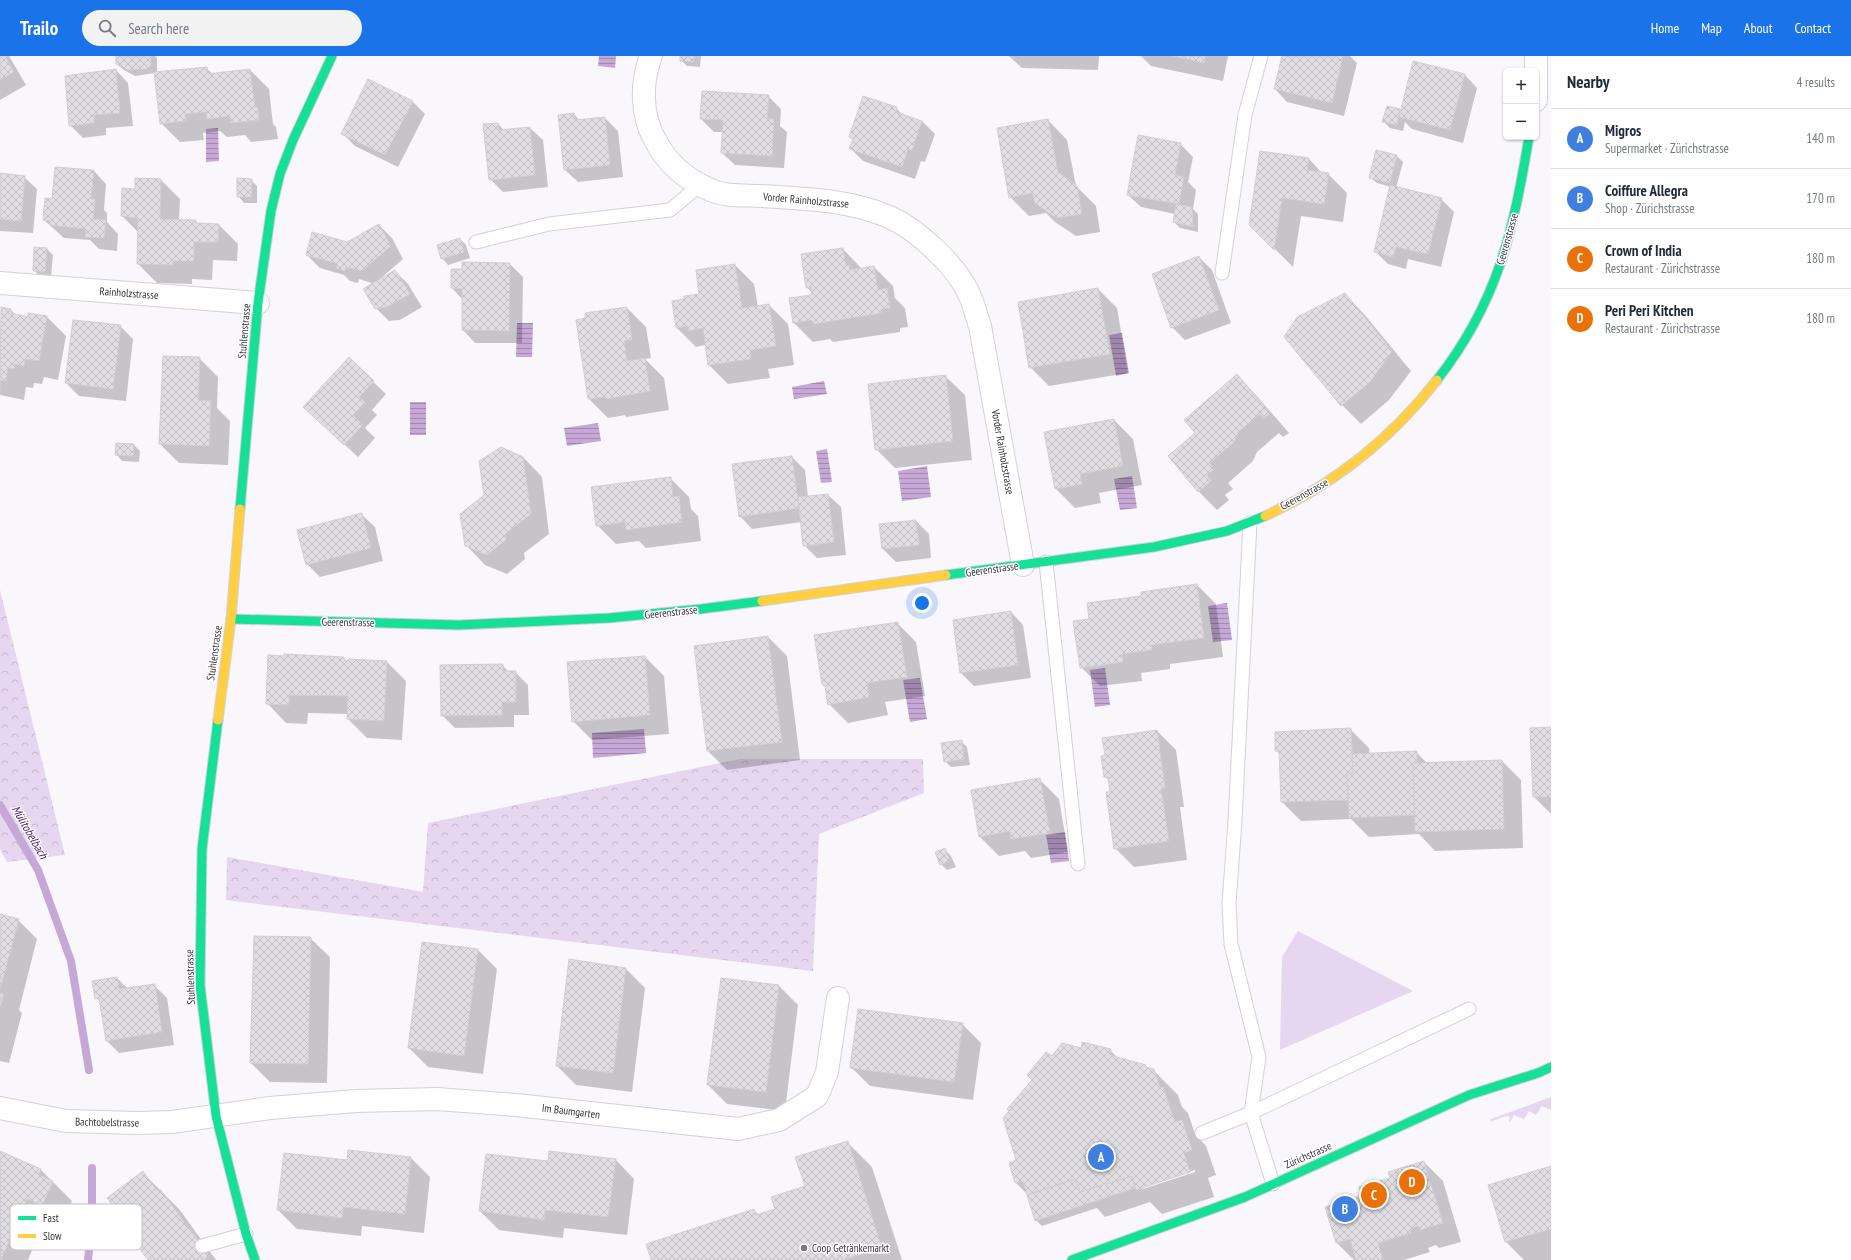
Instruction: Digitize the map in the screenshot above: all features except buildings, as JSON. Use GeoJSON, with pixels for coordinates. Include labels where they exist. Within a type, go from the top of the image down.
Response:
{"type":"FeatureCollection","features":[{"type":"Feature","properties":{"kind":"street","name":"Stuhlenstrasse"},"geometry":{"type":"LineString","coordinates":[[255,1260],[246,1234],[216,1116],[200,985],[202,849],[231,619],[258,302],[271,211],[280,174],[292,140],[332,56]]}},
{"type":"Feature","properties":{"kind":"street","name":"Vorder Rainholzstrasse"},"geometry":{"type":"LineString","coordinates":[[651,56],[644,93],[644,108],[649,128],[659,149],[680,173],[712,191],[729,194],[816,200],[856,205],[888,216],[923,238],[948,264],[969,293],[980,326],[1023,565]]}},
{"type":"Feature","properties":{"kind":"street"},"geometry":{"type":"LineString","coordinates":[[1536,56],[1536,68]]}},
{"type":"Feature","properties":{"kind":"street","name":"Geerenstrasse"},"geometry":{"type":"LineString","coordinates":[[231,619],[459,625],[609,618],[701,609],[1161,546],[1203,537],[1250,523],[1311,494],[1355,463],[1399,426],[1435,385],[1468,339],[1491,291],[1509,239],[1528,140]]}},
{"type":"Feature","properties":{"kind":"street","name":"Rainholzstrasse"},"geometry":{"type":"LineString","coordinates":[[0,283],[258,302]]}},
{"type":"Feature","properties":{"kind":"street","name":"Im Baumgarten"},"geometry":{"type":"LineString","coordinates":[[216,1116],[270,1108],[356,1101],[437,1099],[516,1104],[738,1129],[779,1120],[817,1096],[827,1072],[838,998]]}},
{"type":"Feature","properties":{"kind":"street","name":"Zürichstrasse"},"geometry":{"type":"LineString","coordinates":[[1072,1260],[1245,1197],[1469,1095],[1538,1073],[1551,1067]]}},
{"type":"Feature","properties":{"kind":"street","name":"Bachtobelstrasse"},"geometry":{"type":"LineString","coordinates":[[0,1108],[66,1121],[172,1122],[216,1116]]}},
{"type":"Feature","properties":{"kind":"lane"},"geometry":{"type":"LineString","coordinates":[[1222,273],[1245,115],[1260,56]]}},
{"type":"Feature","properties":{"kind":"lane"},"geometry":{"type":"LineString","coordinates":[[476,242],[549,224],[670,210],[700,185]]}},
{"type":"Feature","properties":{"kind":"lane"},"geometry":{"type":"LineString","coordinates":[[1250,523],[1235,821],[1229,904],[1231,944],[1259,1057],[1251,1113],[1274,1184]]}},
{"type":"Feature","properties":{"kind":"lane"},"geometry":{"type":"LineString","coordinates":[[1046,562],[1078,864]]}},
{"type":"Feature","properties":{"kind":"lane"},"geometry":{"type":"LineString","coordinates":[[1202,1133],[1251,1113],[1469,1009]]}},
{"type":"Feature","properties":{"kind":"lane"},"geometry":{"type":"LineString","coordinates":[[202,1246],[246,1234]]}},
{"type":"Feature","properties":{"kind":"green space"},"geometry":{"type":"Polygon","coordinates":[[[0,590],[65,855],[7,862],[0,849],[0,590]]]}},
{"type":"Feature","properties":{"kind":"green space"},"geometry":{"type":"Polygon","coordinates":[[[740,759],[923,759],[924,793],[819,834],[813,971],[226,900],[227,857],[423,892],[428,823],[740,759]]]}},
{"type":"Feature","properties":{"kind":"green space"},"geometry":{"type":"Polygon","coordinates":[[[1298,931],[1413,991],[1280,1050],[1282,957],[1298,931]]]}},
{"type":"Feature","properties":{"kind":"green space"},"geometry":{"type":"Polygon","coordinates":[[[1551,1097],[1551,1110],[1542,1106],[1536,1115],[1529,1111],[1524,1119],[1514,1115],[1510,1122],[1510,1117],[1506,1116],[1490,1122],[1491,1119],[1551,1097]]]}},
{"type":"Feature","properties":{"kind":"shaded area"},"geometry":{"type":"Polygon","coordinates":[[[599,56],[616,56],[615,68],[598,66],[599,56]]]}},
{"type":"Feature","properties":{"kind":"shaded area"},"geometry":{"type":"Polygon","coordinates":[[[218,128],[219,161],[206,162],[206,129],[218,128]]]}},
{"type":"Feature","properties":{"kind":"shaded area"},"geometry":{"type":"Polygon","coordinates":[[[517,323],[533,323],[532,357],[516,357],[517,323]]]}},
{"type":"Feature","properties":{"kind":"shaded area"},"geometry":{"type":"Polygon","coordinates":[[[1122,333],[1129,373],[1116,376],[1109,335],[1122,333]]]}},
{"type":"Feature","properties":{"kind":"shaded area"},"geometry":{"type":"Polygon","coordinates":[[[824,381],[827,394],[794,399],[792,387],[824,381]]]}},
{"type":"Feature","properties":{"kind":"shaded area"},"geometry":{"type":"Polygon","coordinates":[[[410,402],[426,402],[426,435],[410,435],[410,402]]]}},
{"type":"Feature","properties":{"kind":"shaded area"},"geometry":{"type":"Polygon","coordinates":[[[598,423],[601,441],[567,446],[564,428],[598,423]]]}},
{"type":"Feature","properties":{"kind":"shaded area"},"geometry":{"type":"Polygon","coordinates":[[[827,449],[832,482],[821,483],[816,451],[827,449]]]}},
{"type":"Feature","properties":{"kind":"shaded area"},"geometry":{"type":"Polygon","coordinates":[[[927,466],[931,497],[902,501],[898,471],[927,466]]]}},
{"type":"Feature","properties":{"kind":"shaded area"},"geometry":{"type":"Polygon","coordinates":[[[1132,476],[1137,508],[1120,510],[1114,479],[1132,476]]]}},
{"type":"Feature","properties":{"kind":"shaded area"},"geometry":{"type":"Polygon","coordinates":[[[1227,603],[1232,640],[1213,642],[1208,606],[1227,603]]]}},
{"type":"Feature","properties":{"kind":"shaded area"},"geometry":{"type":"Polygon","coordinates":[[[1105,668],[1110,705],[1095,707],[1090,670],[1105,668]]]}},
{"type":"Feature","properties":{"kind":"shaded area"},"geometry":{"type":"Polygon","coordinates":[[[920,678],[927,719],[910,722],[903,680],[920,678]]]}},
{"type":"Feature","properties":{"kind":"shaded area"},"geometry":{"type":"Polygon","coordinates":[[[644,729],[646,753],[593,758],[592,733],[644,729]]]}},
{"type":"Feature","properties":{"kind":"shaded area"},"geometry":{"type":"Polygon","coordinates":[[[1065,832],[1069,861],[1051,863],[1046,835],[1065,832]]]}},
{"type":"Feature","properties":{"kind":"waterway","name":"Mülitobelbach"},"geometry":{"type":"LineString","coordinates":[[0,805],[38,870],[71,961],[89,1070]]}},
{"type":"Feature","properties":{"kind":"waterway"},"geometry":{"type":"LineString","coordinates":[[92,1168],[92,1204]]}},
{"type":"Feature","properties":{"kind":"waterway"},"geometry":{"type":"LineString","coordinates":[[88,1260],[89,1250]]}},
{"type":"Feature","properties":{"kind":"traffic: fast"},"geometry":{"type":"LineString","coordinates":[[240,509],[258,303],[271,211],[280,174],[293,140],[332,56]]}},
{"type":"Feature","properties":{"kind":"traffic: fast"},"geometry":{"type":"LineString","coordinates":[[1437,380],[1458,351],[1489,294],[1509,235],[1528,140]]}},
{"type":"Feature","properties":{"kind":"traffic: fast"},"geometry":{"type":"LineString","coordinates":[[946,575],[1154,547],[1227,531],[1265,516]]}},
{"type":"Feature","properties":{"kind":"traffic: fast"},"geometry":{"type":"LineString","coordinates":[[231,619],[459,625],[609,618],[701,609],[762,601]]}},
{"type":"Feature","properties":{"kind":"traffic: fast"},"geometry":{"type":"LineString","coordinates":[[218,720],[202,849],[200,985],[216,1116],[246,1234],[255,1260]]}},
{"type":"Feature","properties":{"kind":"traffic: fast"},"geometry":{"type":"LineString","coordinates":[[1072,1260],[1245,1197],[1469,1095],[1538,1073],[1551,1067]]}},
{"type":"Feature","properties":{"kind":"traffic: slow"},"geometry":{"type":"LineString","coordinates":[[1265,516],[1314,490],[1359,458],[1400,422],[1437,380]]}},
{"type":"Feature","properties":{"kind":"traffic: slow"},"geometry":{"type":"LineString","coordinates":[[218,720],[231,619],[240,509]]}},
{"type":"Feature","properties":{"kind":"traffic: slow"},"geometry":{"type":"LineString","coordinates":[[762,601],[946,575]]}},
{"type":"Feature","properties":{"kind":"place","name":"Migros"},"geometry":{"type":"Point","coordinates":[1101,1157]}},
{"type":"Feature","properties":{"kind":"place","name":"Peri Peri Kitchen"},"geometry":{"type":"Point","coordinates":[1412,1182]}},
{"type":"Feature","properties":{"kind":"place","name":"Crown of India"},"geometry":{"type":"Point","coordinates":[1374,1195]}},
{"type":"Feature","properties":{"kind":"place","name":"Coiffure Allegra"},"geometry":{"type":"Point","coordinates":[1345,1209]}},
{"type":"Feature","properties":{"kind":"place","name":"Coop Getränkemarkt"},"geometry":{"type":"Point","coordinates":[804,1248]}}]}
